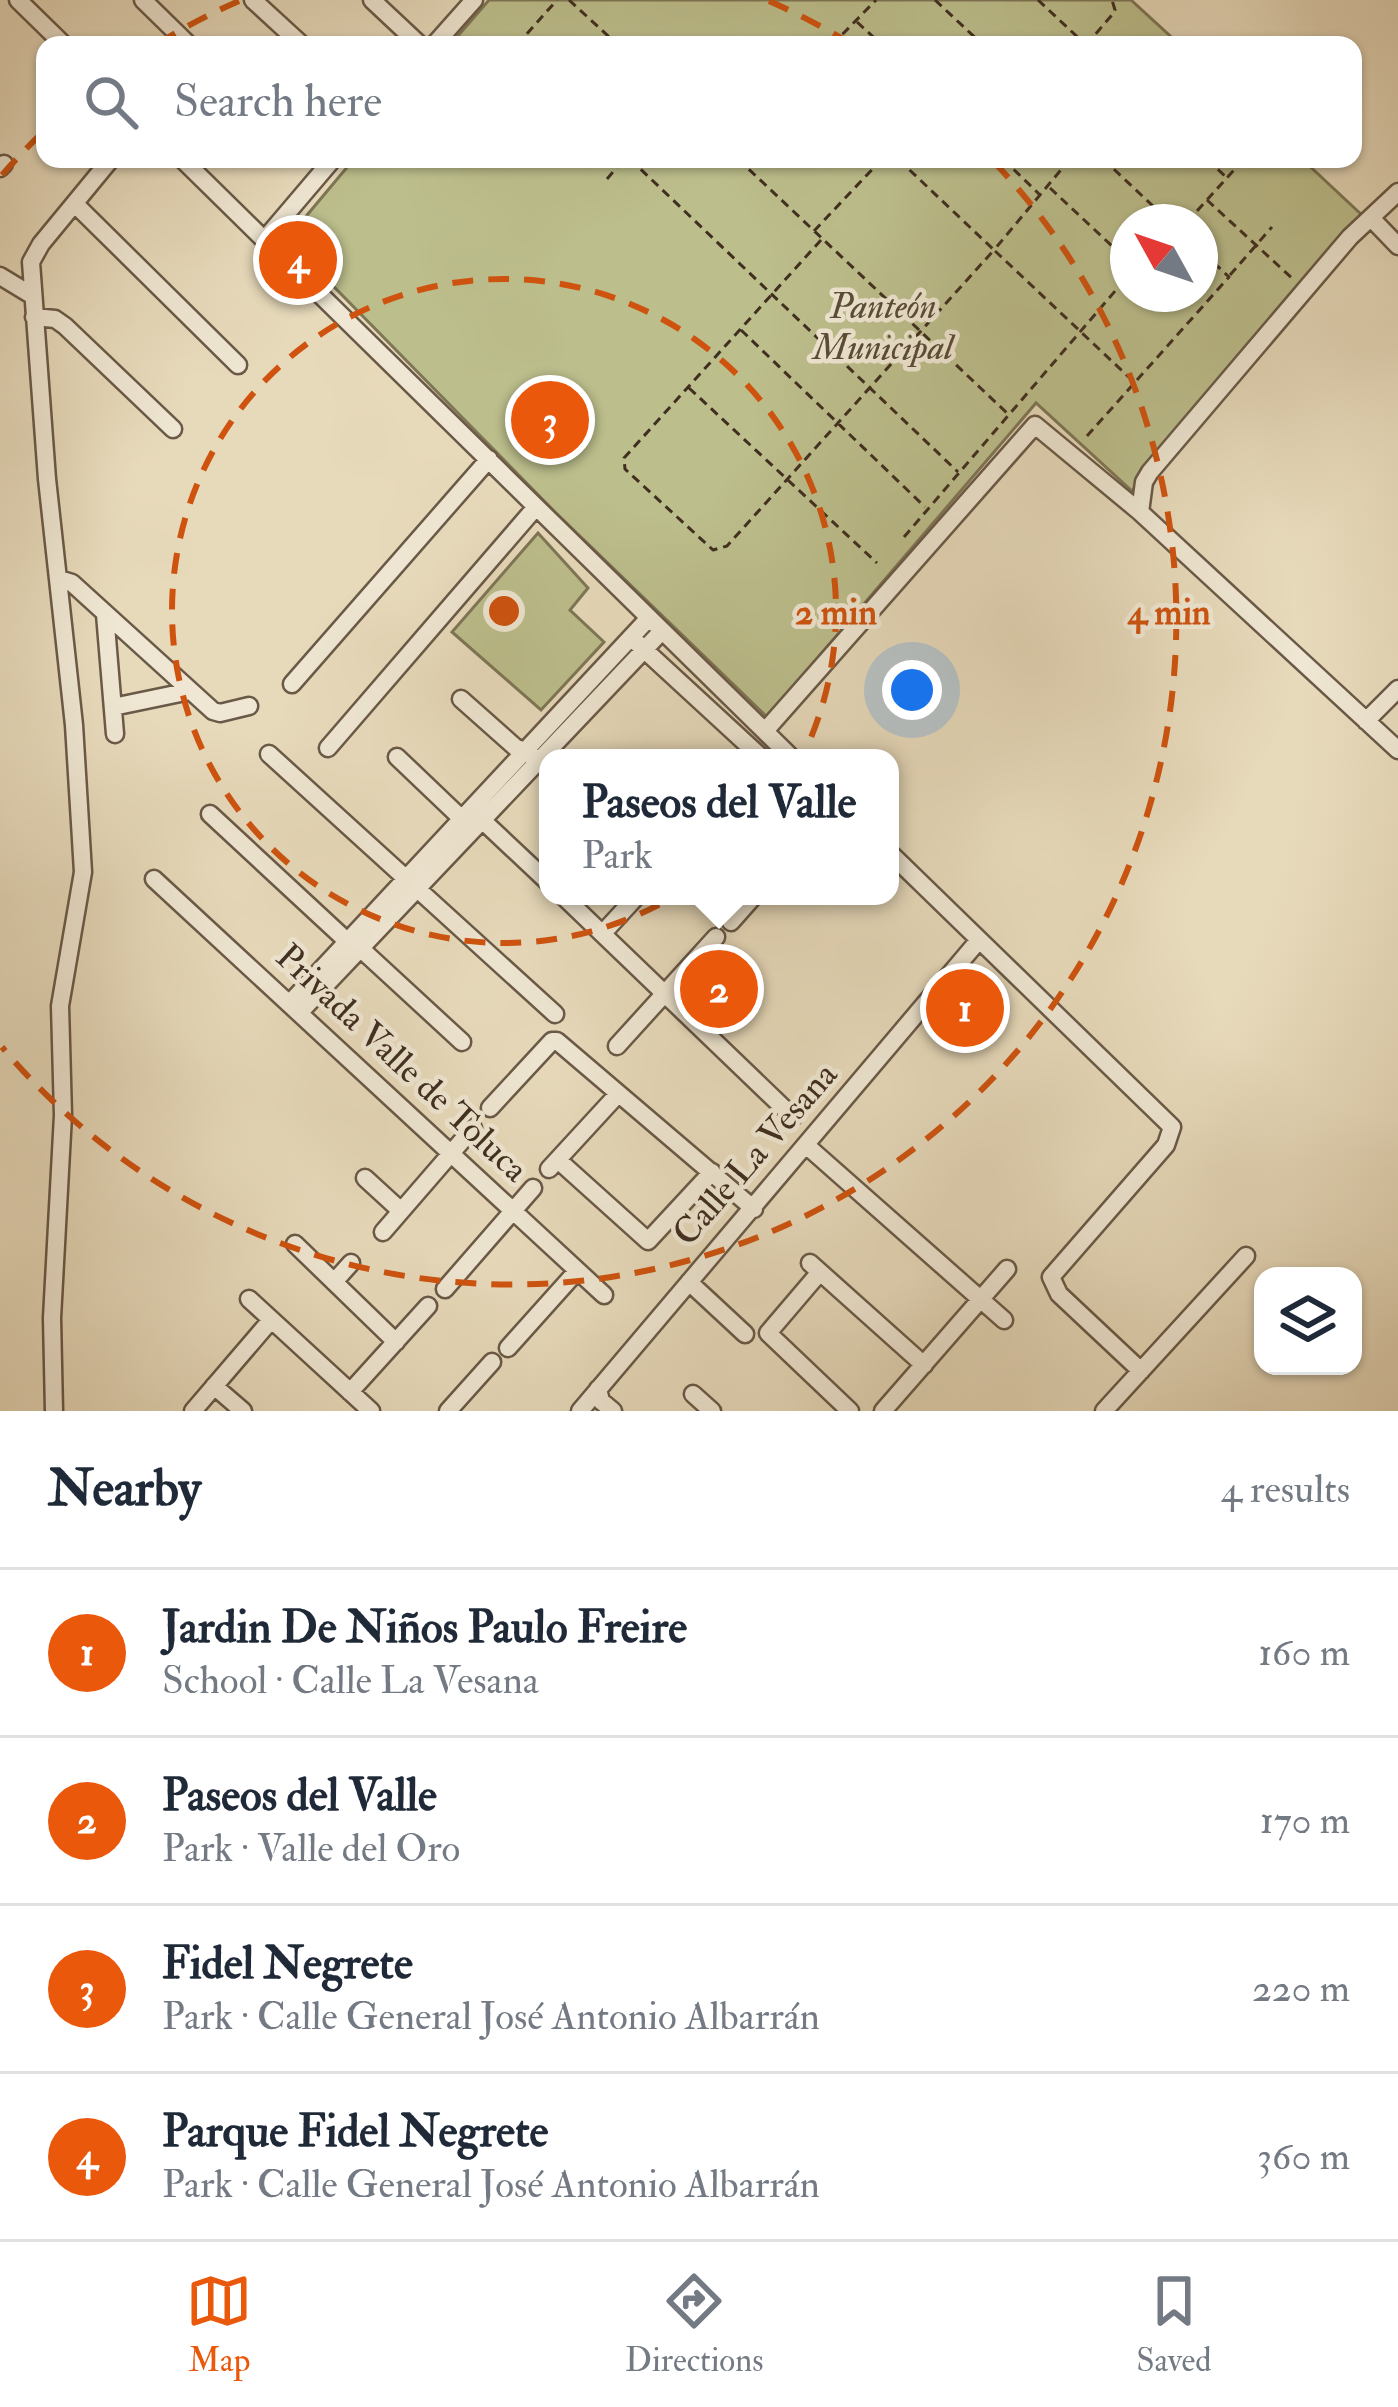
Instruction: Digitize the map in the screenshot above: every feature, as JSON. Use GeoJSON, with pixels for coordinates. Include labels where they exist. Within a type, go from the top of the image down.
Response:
{"type":"FeatureCollection","features":[{"type":"Feature","properties":{"kind":"street"},"geometry":{"type":"LineString","coordinates":[[17,0],[55,36]]}},
{"type":"Feature","properties":{"kind":"street"},"geometry":{"type":"LineString","coordinates":[[143,0],[180,36]]}},
{"type":"Feature","properties":{"kind":"street"},"geometry":{"type":"LineString","coordinates":[[254,0],[292,36]]}},
{"type":"Feature","properties":{"kind":"street"},"geometry":{"type":"LineString","coordinates":[[372,0],[410,36]]}},
{"type":"Feature","properties":{"kind":"street"},"geometry":{"type":"LineString","coordinates":[[442,36],[472,1]]}},
{"type":"Feature","properties":{"kind":"street"},"geometry":{"type":"LineString","coordinates":[[54,1411],[52,1318],[63,1115],[60,1006],[83,872],[74,725],[46,479],[34,255],[105,168]]}},
{"type":"Feature","properties":{"kind":"street"},"geometry":{"type":"LineString","coordinates":[[191,168],[783,749]]}},
{"type":"Feature","properties":{"kind":"street"},"geometry":{"type":"LineString","coordinates":[[313,168],[320,175]]}},
{"type":"Feature","properties":{"kind":"street"},"geometry":{"type":"LineString","coordinates":[[265,239],[326,168]]}},
{"type":"Feature","properties":{"kind":"street"},"geometry":{"type":"LineString","coordinates":[[1140,512],[1150,472],[1350,237],[1398,192]]}},
{"type":"Feature","properties":{"kind":"street"},"geometry":{"type":"LineString","coordinates":[[75,204],[238,365]]}},
{"type":"Feature","properties":{"kind":"street"},"geometry":{"type":"LineString","coordinates":[[1372,220],[1398,246]]}},
{"type":"Feature","properties":{"kind":"street"},"geometry":{"type":"LineString","coordinates":[[0,276],[33,296]]}},
{"type":"Feature","properties":{"kind":"street"},"geometry":{"type":"LineString","coordinates":[[34,317],[65,326],[173,429]]}},
{"type":"Feature","properties":{"kind":"street"},"geometry":{"type":"LineString","coordinates":[[765,731],[1033,426],[1046,431],[1140,512],[1398,749]]}},
{"type":"Feature","properties":{"kind":"street"},"geometry":{"type":"LineString","coordinates":[[292,684],[489,459]]}},
{"type":"Feature","properties":{"kind":"street"},"geometry":{"type":"LineString","coordinates":[[328,748],[536,507]]}},
{"type":"Feature","properties":{"kind":"street"},"geometry":{"type":"LineString","coordinates":[[59,579],[72,583],[217,712],[249,706]]}},
{"type":"Feature","properties":{"kind":"street"},"geometry":{"type":"LineString","coordinates":[[105,614],[115,734]]}},
{"type":"Feature","properties":{"kind":"street"},"geometry":{"type":"LineString","coordinates":[[545,749],[654,626]]}},
{"type":"Feature","properties":{"kind":"street"},"geometry":{"type":"LineString","coordinates":[[637,643],[752,749]]}},
{"type":"Feature","properties":{"kind":"street"},"geometry":{"type":"LineString","coordinates":[[1366,721],[1398,688]]}},
{"type":"Feature","properties":{"kind":"street"},"geometry":{"type":"LineString","coordinates":[[113,707],[190,691]]}},
{"type":"Feature","properties":{"kind":"street"},"geometry":{"type":"LineString","coordinates":[[296,1007],[472,819],[537,758],[460,699]]}},
{"type":"Feature","properties":{"kind":"street"},"geometry":{"type":"LineString","coordinates":[[269,754],[555,1013]]}},
{"type":"Feature","properties":{"kind":"street"},"geometry":{"type":"LineString","coordinates":[[397,757],[539,875]]}},
{"type":"Feature","properties":{"kind":"street"},"geometry":{"type":"LineString","coordinates":[[210,814],[462,1042]]}},
{"type":"Feature","properties":{"kind":"street"},"geometry":{"type":"LineString","coordinates":[[899,863],[1161,1113],[1173,1132],[1054,1273],[1052,1284],[1141,1371]]}},
{"type":"Feature","properties":{"kind":"street","name":"Privada Valle de Toluca"},"geometry":{"type":"LineString","coordinates":[[154,879],[604,1295]]}},
{"type":"Feature","properties":{"kind":"street"},"geometry":{"type":"LineString","coordinates":[[573,905],[793,1117]]}},
{"type":"Feature","properties":{"kind":"street"},"geometry":{"type":"LineString","coordinates":[[603,933],[629,905]]}},
{"type":"Feature","properties":{"kind":"street"},"geometry":{"type":"LineString","coordinates":[[731,922],[746,905]]}},
{"type":"Feature","properties":{"kind":"street"},"geometry":{"type":"LineString","coordinates":[[617,1046],[716,937]]}},
{"type":"Feature","properties":{"kind":"street","name":"Calle La Vesana"},"geometry":{"type":"LineString","coordinates":[[580,1411],[979,940]]}},
{"type":"Feature","properties":{"kind":"street"},"geometry":{"type":"LineString","coordinates":[[490,1108],[555,1040],[754,1209]]}},
{"type":"Feature","properties":{"kind":"street"},"geometry":{"type":"LineString","coordinates":[[618,1094],[554,1165],[649,1241],[712,1172]]}},
{"type":"Feature","properties":{"kind":"street"},"geometry":{"type":"LineString","coordinates":[[383,1232],[473,1129]]}},
{"type":"Feature","properties":{"kind":"street"},"geometry":{"type":"LineString","coordinates":[[807,1145],[1004,1320]]}},
{"type":"Feature","properties":{"kind":"street"},"geometry":{"type":"LineString","coordinates":[[364,1178],[401,1211]]}},
{"type":"Feature","properties":{"kind":"street"},"geometry":{"type":"LineString","coordinates":[[445,1289],[533,1188]]}},
{"type":"Feature","properties":{"kind":"street"},"geometry":{"type":"LineString","coordinates":[[296,1244],[396,1342]]}},
{"type":"Feature","properties":{"kind":"street"},"geometry":{"type":"LineString","coordinates":[[1104,1411],[1246,1256]]}},
{"type":"Feature","properties":{"kind":"street"},"geometry":{"type":"LineString","coordinates":[[334,1282],[351,1263]]}},
{"type":"Feature","properties":{"kind":"street"},"geometry":{"type":"LineString","coordinates":[[850,1411],[768,1333],[815,1268],[924,1365]]}},
{"type":"Feature","properties":{"kind":"street"},"geometry":{"type":"LineString","coordinates":[[883,1411],[1007,1269]]}},
{"type":"Feature","properties":{"kind":"street"},"geometry":{"type":"LineString","coordinates":[[508,1348],[577,1271]]}},
{"type":"Feature","properties":{"kind":"street"},"geometry":{"type":"LineString","coordinates":[[689,1282],[745,1334]]}},
{"type":"Feature","properties":{"kind":"street"},"geometry":{"type":"LineString","coordinates":[[249,1299],[370,1411]]}},
{"type":"Feature","properties":{"kind":"street"},"geometry":{"type":"LineString","coordinates":[[350,1392],[428,1306]]}},
{"type":"Feature","properties":{"kind":"street"},"geometry":{"type":"LineString","coordinates":[[193,1411],[271,1319]]}},
{"type":"Feature","properties":{"kind":"street"},"geometry":{"type":"LineString","coordinates":[[448,1411],[492,1362]]}},
{"type":"Feature","properties":{"kind":"street"},"geometry":{"type":"LineString","coordinates":[[214,1386],[243,1411]]}},
{"type":"Feature","properties":{"kind":"street"},"geometry":{"type":"LineString","coordinates":[[598,1390],[601,1401],[613,1411]]}},
{"type":"Feature","properties":{"kind":"path"},"geometry":{"type":"LineString","coordinates":[[525,36],[557,0]]}},
{"type":"Feature","properties":{"kind":"path"},"geometry":{"type":"LineString","coordinates":[[569,0],[608,36]]}},
{"type":"Feature","properties":{"kind":"path"},"geometry":{"type":"LineString","coordinates":[[841,36],[875,0]]}},
{"type":"Feature","properties":{"kind":"path"},"geometry":{"type":"LineString","coordinates":[[935,0],[973,36]]}},
{"type":"Feature","properties":{"kind":"path"},"geometry":{"type":"LineString","coordinates":[[1038,0],[1076,36]]}},
{"type":"Feature","properties":{"kind":"path"},"geometry":{"type":"LineString","coordinates":[[1094,36],[1112,15],[1112,0]]}},
{"type":"Feature","properties":{"kind":"path"},"geometry":{"type":"LineString","coordinates":[[855,21],[872,36]]}},
{"type":"Feature","properties":{"kind":"path"},"geometry":{"type":"LineString","coordinates":[[607,178],[618,168]]}},
{"type":"Feature","properties":{"kind":"path"},"geometry":{"type":"LineString","coordinates":[[637,168],[958,472]]}},
{"type":"Feature","properties":{"kind":"path"},"geometry":{"type":"LineString","coordinates":[[746,168],[1007,413]]}},
{"type":"Feature","properties":{"kind":"path"},"geometry":{"type":"LineString","coordinates":[[813,232],[873,168]]}},
{"type":"Feature","properties":{"kind":"path"},"geometry":{"type":"LineString","coordinates":[[907,168],[1134,382]]}},
{"type":"Feature","properties":{"kind":"path"},"geometry":{"type":"LineString","coordinates":[[1012,168],[1040,195]]}},
{"type":"Feature","properties":{"kind":"path"},"geometry":{"type":"LineString","coordinates":[[821,240],[628,452],[623,466],[717,551],[727,546],[920,333],[1063,168]]}},
{"type":"Feature","properties":{"kind":"path"},"geometry":{"type":"LineString","coordinates":[[1115,168],[1152,204]]}},
{"type":"Feature","properties":{"kind":"path"},"geometry":{"type":"LineString","coordinates":[[1216,168],[1227,178]]}},
{"type":"Feature","properties":{"kind":"path"},"geometry":{"type":"LineString","coordinates":[[1203,204],[1236,168]]}},
{"type":"Feature","properties":{"kind":"path"},"geometry":{"type":"LineString","coordinates":[[1048,186],[1110,244]]}},
{"type":"Feature","properties":{"kind":"path"},"geometry":{"type":"LineString","coordinates":[[1207,200],[1294,280]]}},
{"type":"Feature","properties":{"kind":"path"},"geometry":{"type":"LineString","coordinates":[[1087,436],[1272,227]]}},
{"type":"Feature","properties":{"kind":"path"},"geometry":{"type":"LineString","coordinates":[[1218,267],[1229,277]]}},
{"type":"Feature","properties":{"kind":"path"},"geometry":{"type":"LineString","coordinates":[[904,537],[1110,296]]}},
{"type":"Feature","properties":{"kind":"path"},"geometry":{"type":"LineString","coordinates":[[740,329],[927,508]]}},
{"type":"Feature","properties":{"kind":"path"},"geometry":{"type":"LineString","coordinates":[[688,387],[877,562]]}},
{"type":"Feature","properties":{"kind":"green space"},"geometry":{"type":"Polygon","coordinates":[[[489,0],[1131,0],[1170,36],[458,36],[489,0]]]}},
{"type":"Feature","properties":{"kind":"green space","name":"Panteón Municipal"},"geometry":{"type":"Polygon","coordinates":[[[346,168],[1312,168],[1363,216],[1132,491],[1036,403],[767,717],[554,511],[287,239],[346,168]]]}},
{"type":"Feature","properties":{"kind":"green space"},"geometry":{"type":"Polygon","coordinates":[[[538,533],[588,588],[570,610],[604,642],[541,710],[452,632],[538,533]]]}},
{"type":"Feature","properties":{"kind":"green space"},"geometry":{"type":"Polygon","coordinates":[[[720,947],[761,984],[718,1034],[676,994],[720,947]]]}},
{"type":"Feature","properties":{"kind":"place","name":"Parque Fidel Negrete"},"geometry":{"type":"Point","coordinates":[298,260]}},
{"type":"Feature","properties":{"kind":"place","name":"Fidel Negrete"},"geometry":{"type":"Point","coordinates":[550,420]}},
{"type":"Feature","properties":{"kind":"place","name":"Paseos del Valle"},"geometry":{"type":"Point","coordinates":[719,989]}},
{"type":"Feature","properties":{"kind":"place","name":"Jardin De Niños Paulo Freire"},"geometry":{"type":"Point","coordinates":[965,1008]}}]}
